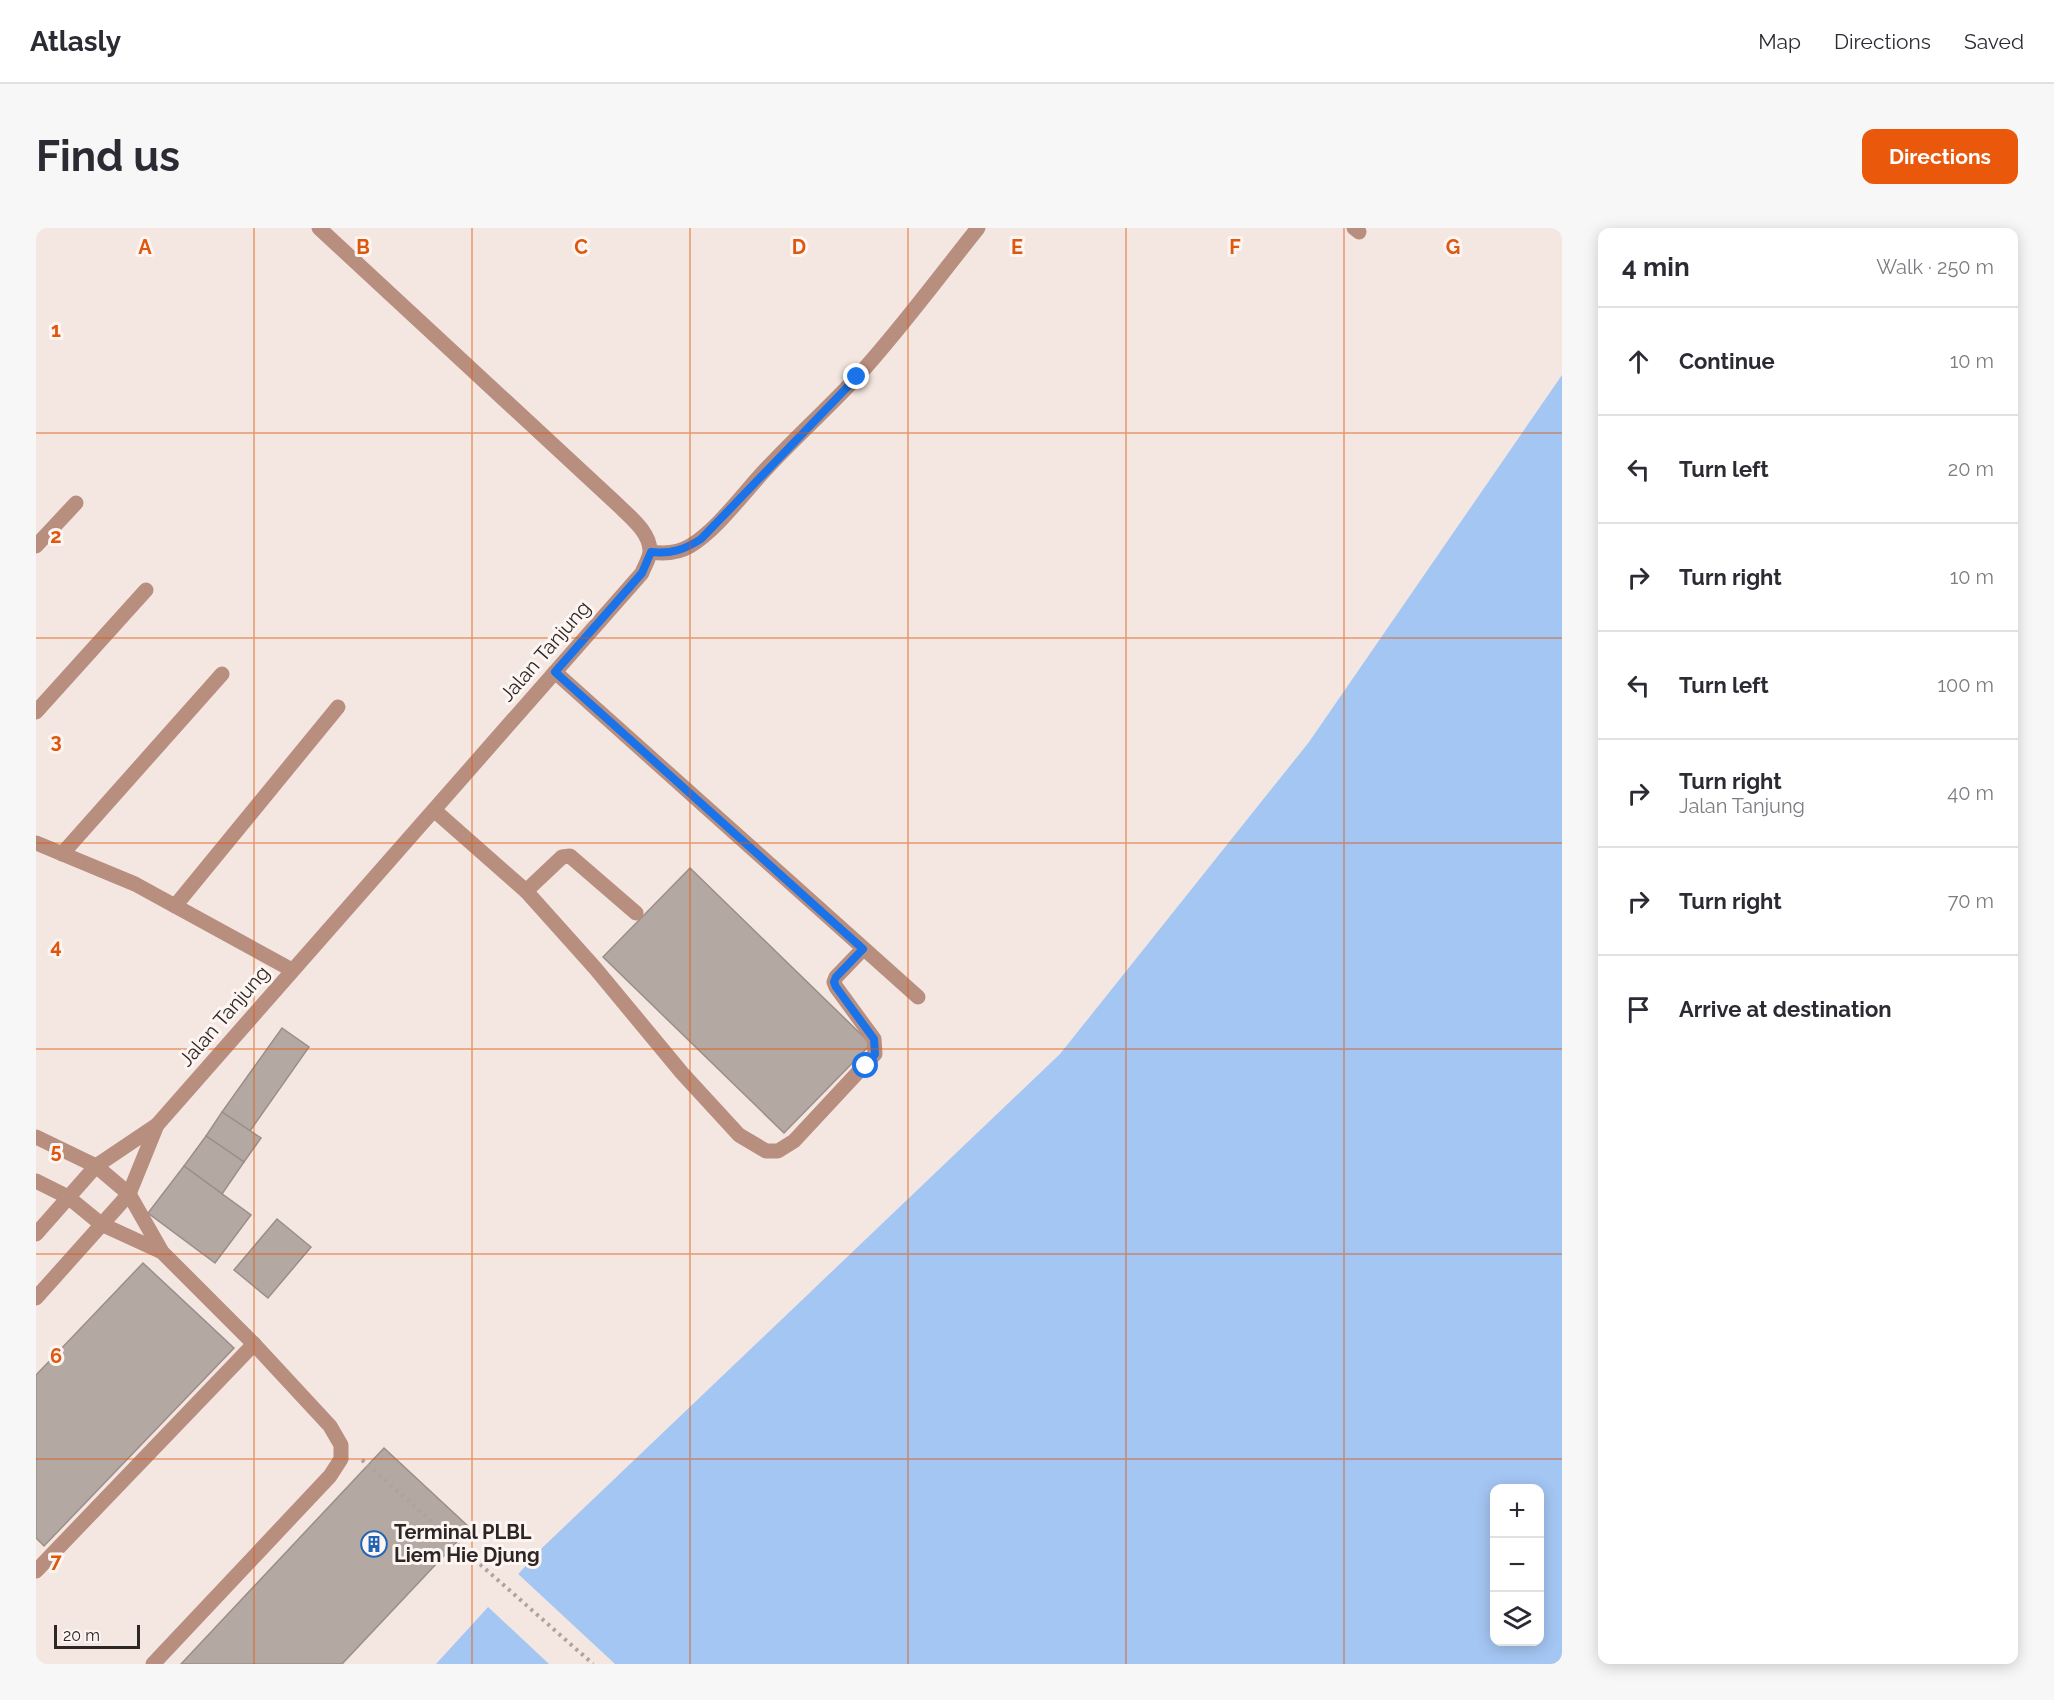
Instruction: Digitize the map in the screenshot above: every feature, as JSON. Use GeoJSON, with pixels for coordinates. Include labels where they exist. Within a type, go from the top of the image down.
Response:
{"type":"FeatureCollection","features":[{"type":"Feature","properties":{"kind":"street"},"geometry":{"type":"LineString","coordinates":[[319,228],[618,505],[639,526],[647,539],[651,552],[662,554],[681,551],[701,539],[713,528],[857,377],[904,322],[978,228]]}},
{"type":"Feature","properties":{"kind":"street"},"geometry":{"type":"LineString","coordinates":[[36,546],[75,502]]}},
{"type":"Feature","properties":{"kind":"street","name":"Jalan Tanjung"},"geometry":{"type":"LineString","coordinates":[[157,1125],[642,573],[651,552]]}},
{"type":"Feature","properties":{"kind":"street"},"geometry":{"type":"LineString","coordinates":[[36,712],[146,590]]}},
{"type":"Feature","properties":{"kind":"street"},"geometry":{"type":"LineString","coordinates":[[555,672],[918,997]]}},
{"type":"Feature","properties":{"kind":"street"},"geometry":{"type":"LineString","coordinates":[[62,854],[222,674]]}},
{"type":"Feature","properties":{"kind":"street"},"geometry":{"type":"LineString","coordinates":[[175,906],[338,707]]}},
{"type":"Feature","properties":{"kind":"street"},"geometry":{"type":"LineString","coordinates":[[434,810],[526,891],[595,968],[682,1073],[739,1135],[766,1151],[778,1151],[794,1141],[875,1054],[874,1039],[834,982],[863,949]]}},
{"type":"Feature","properties":{"kind":"street"},"geometry":{"type":"LineString","coordinates":[[36,843],[135,884],[292,970]]}},
{"type":"Feature","properties":{"kind":"street"},"geometry":{"type":"LineString","coordinates":[[526,891],[562,857],[570,856],[636,912]]}},
{"type":"Feature","properties":{"kind":"street"},"geometry":{"type":"LineString","coordinates":[[36,1234],[96,1166],[157,1125]]}},
{"type":"Feature","properties":{"kind":"street"},"geometry":{"type":"LineString","coordinates":[[36,1298],[129,1194],[157,1125]]}},
{"type":"Feature","properties":{"kind":"street"},"geometry":{"type":"LineString","coordinates":[[36,1137],[96,1166],[129,1194],[162,1252],[254,1344],[330,1426],[341,1445],[341,1459],[330,1476],[153,1664]]}},
{"type":"Feature","properties":{"kind":"street"},"geometry":{"type":"LineString","coordinates":[[36,1181],[68,1197],[101,1224],[162,1252]]}},
{"type":"Feature","properties":{"kind":"street"},"geometry":{"type":"LineString","coordinates":[[36,1571],[254,1344]]}},
{"type":"Feature","properties":{"kind":"path"},"geometry":{"type":"LineString","coordinates":[[336,1437],[593,1664]]}},
{"type":"Feature","properties":{"kind":"water"},"geometry":{"type":"Polygon","coordinates":[[[1562,375],[1562,1664],[436,1664],[543,1547],[1060,1054],[1309,742],[1562,375]]]}},
{"type":"Feature","properties":{"kind":"pier"},"geometry":{"type":"Polygon","coordinates":[[[516,1572],[615,1664],[549,1664],[486,1605],[516,1572]]]}},
{"type":"Feature","properties":{"kind":"building"},"geometry":{"type":"Polygon","coordinates":[[[690,868],[871,1044],[784,1133],[603,957],[690,868]]]}},
{"type":"Feature","properties":{"kind":"building"},"geometry":{"type":"Polygon","coordinates":[[[282,1028],[309,1047],[250,1131],[222,1112],[282,1028]]]}},
{"type":"Feature","properties":{"kind":"building"},"geometry":{"type":"Polygon","coordinates":[[[222,1112],[261,1138],[244,1162],[206,1136],[222,1112]]]}},
{"type":"Feature","properties":{"kind":"building"},"geometry":{"type":"Polygon","coordinates":[[[206,1136],[244,1162],[222,1194],[184,1166],[206,1136]]]}},
{"type":"Feature","properties":{"kind":"building"},"geometry":{"type":"Polygon","coordinates":[[[184,1166],[251,1215],[215,1263],[148,1213],[184,1166]]]}},
{"type":"Feature","properties":{"kind":"building"},"geometry":{"type":"Polygon","coordinates":[[[277,1219],[311,1247],[268,1298],[234,1270],[277,1219]]]}},
{"type":"Feature","properties":{"kind":"building"},"geometry":{"type":"Polygon","coordinates":[[[143,1263],[234,1348],[44,1546],[36,1538],[36,1375],[143,1263]]]}},
{"type":"Feature","properties":{"kind":"building","name":"Terminal PLBL Liem Hie Djung"},"geometry":{"type":"Polygon","coordinates":[[[384,1448],[470,1528],[439,1561],[342,1664],[181,1664],[384,1448]]]}},
{"type":"Feature","properties":{"kind":"place","name":"Terminal PLBL Liem Hie Djung"},"geometry":{"type":"Point","coordinates":[374,1544]}},
{"type":"Feature","properties":{"kind":"route"},"geometry":{"type":"LineString","coordinates":[[857,377],[701,539],[681,551],[662,554],[651,552],[642,573],[555,672],[863,949],[834,982],[874,1039],[875,1054],[866,1066]]}}]}
